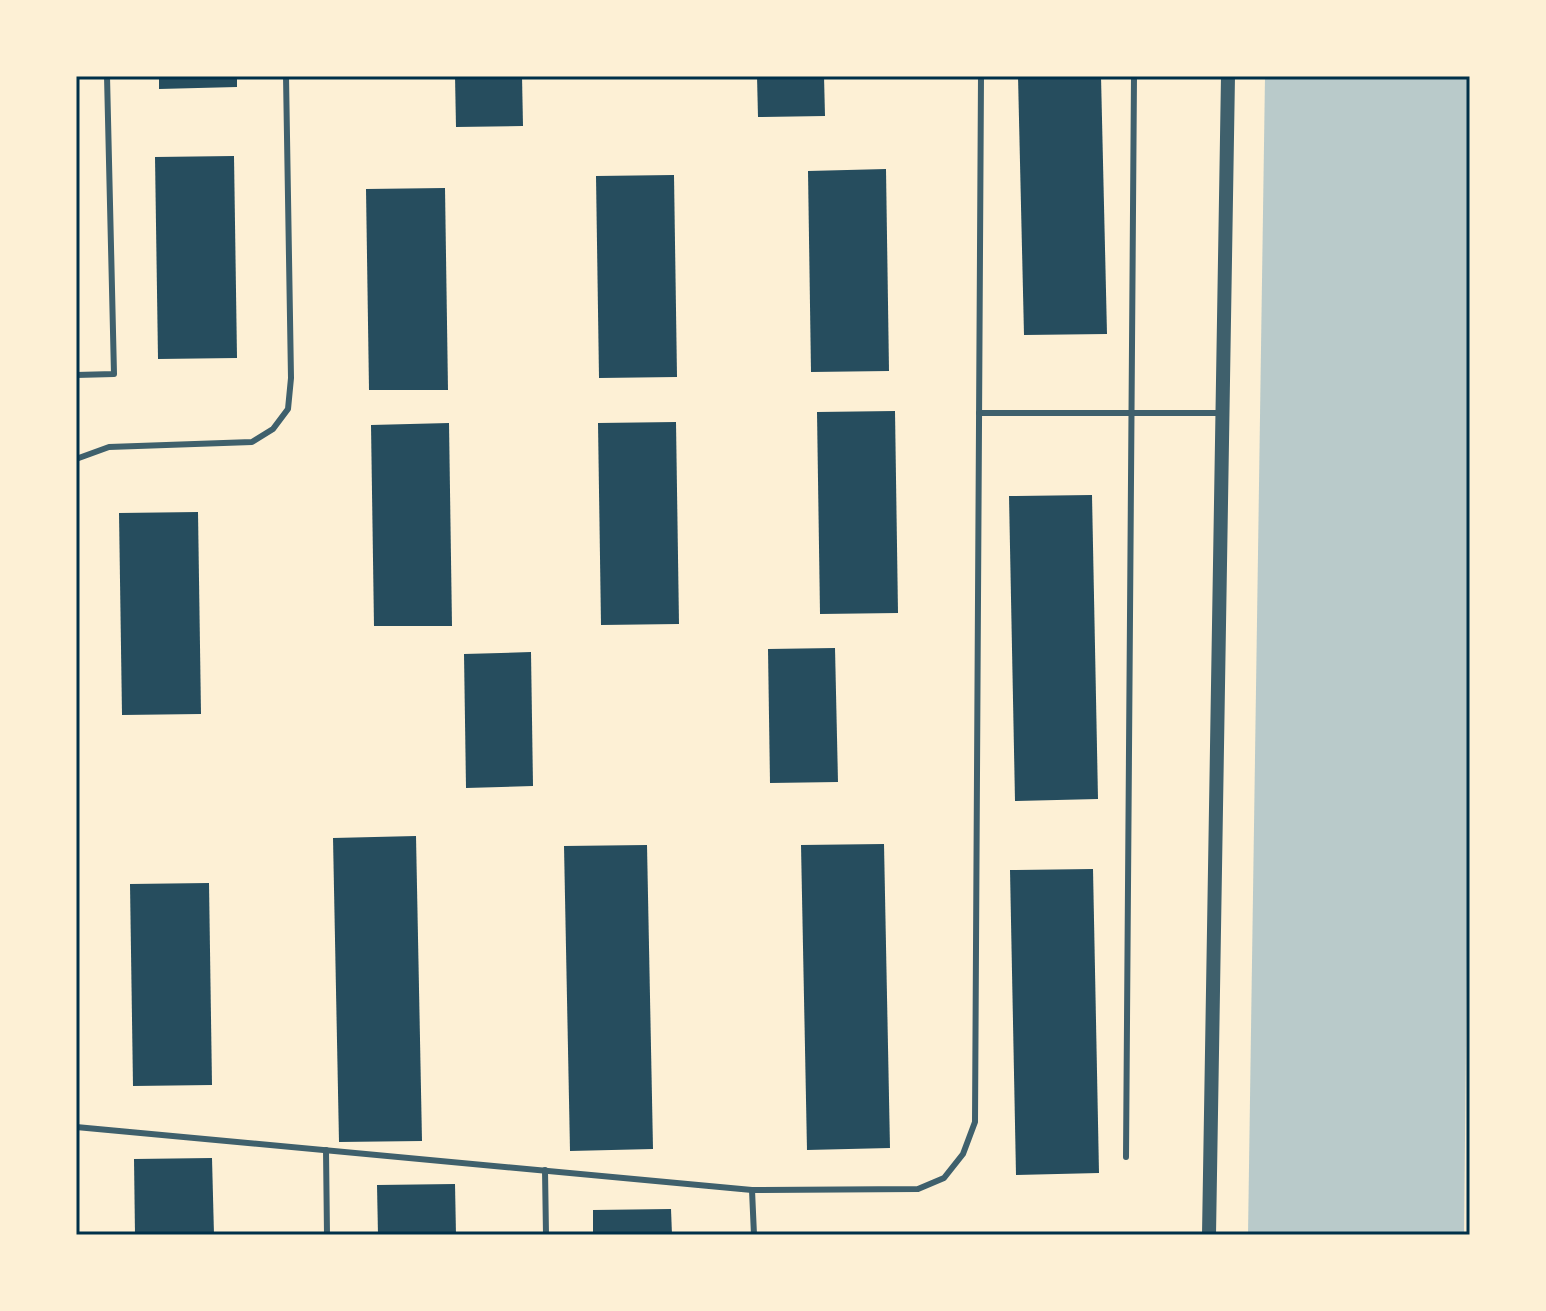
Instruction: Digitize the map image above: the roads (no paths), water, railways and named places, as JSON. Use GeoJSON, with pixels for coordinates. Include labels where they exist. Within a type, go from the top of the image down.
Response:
{"type":"FeatureCollection","features":[{"type":"Feature","properties":{"kind":"street"},"geometry":{"type":"LineString","coordinates":[[1209,1235],[1228,76]]}},
{"type":"Feature","properties":{"kind":"lane"},"geometry":{"type":"LineString","coordinates":[[76,375],[114,374],[107,76]]}},
{"type":"Feature","properties":{"kind":"lane"},"geometry":{"type":"LineString","coordinates":[[76,459],[109,447],[252,442],[273,429],[288,409],[291,378],[286,76]]}},
{"type":"Feature","properties":{"kind":"lane"},"geometry":{"type":"LineString","coordinates":[[76,1127],[752,1190],[918,1189],[944,1178],[963,1154],[975,1122],[981,76]]}},
{"type":"Feature","properties":{"kind":"lane"},"geometry":{"type":"LineString","coordinates":[[1126,1157],[1134,76]]}},
{"type":"Feature","properties":{"kind":"lane"},"geometry":{"type":"LineString","coordinates":[[979,413],[1222,413]]}},
{"type":"Feature","properties":{"kind":"lane"},"geometry":{"type":"LineString","coordinates":[[326,1150],[327,1235]]}},
{"type":"Feature","properties":{"kind":"lane"},"geometry":{"type":"LineString","coordinates":[[545,1170],[546,1235]]}},
{"type":"Feature","properties":{"kind":"lane"},"geometry":{"type":"LineString","coordinates":[[752,1190],[754,1235]]}}]}
